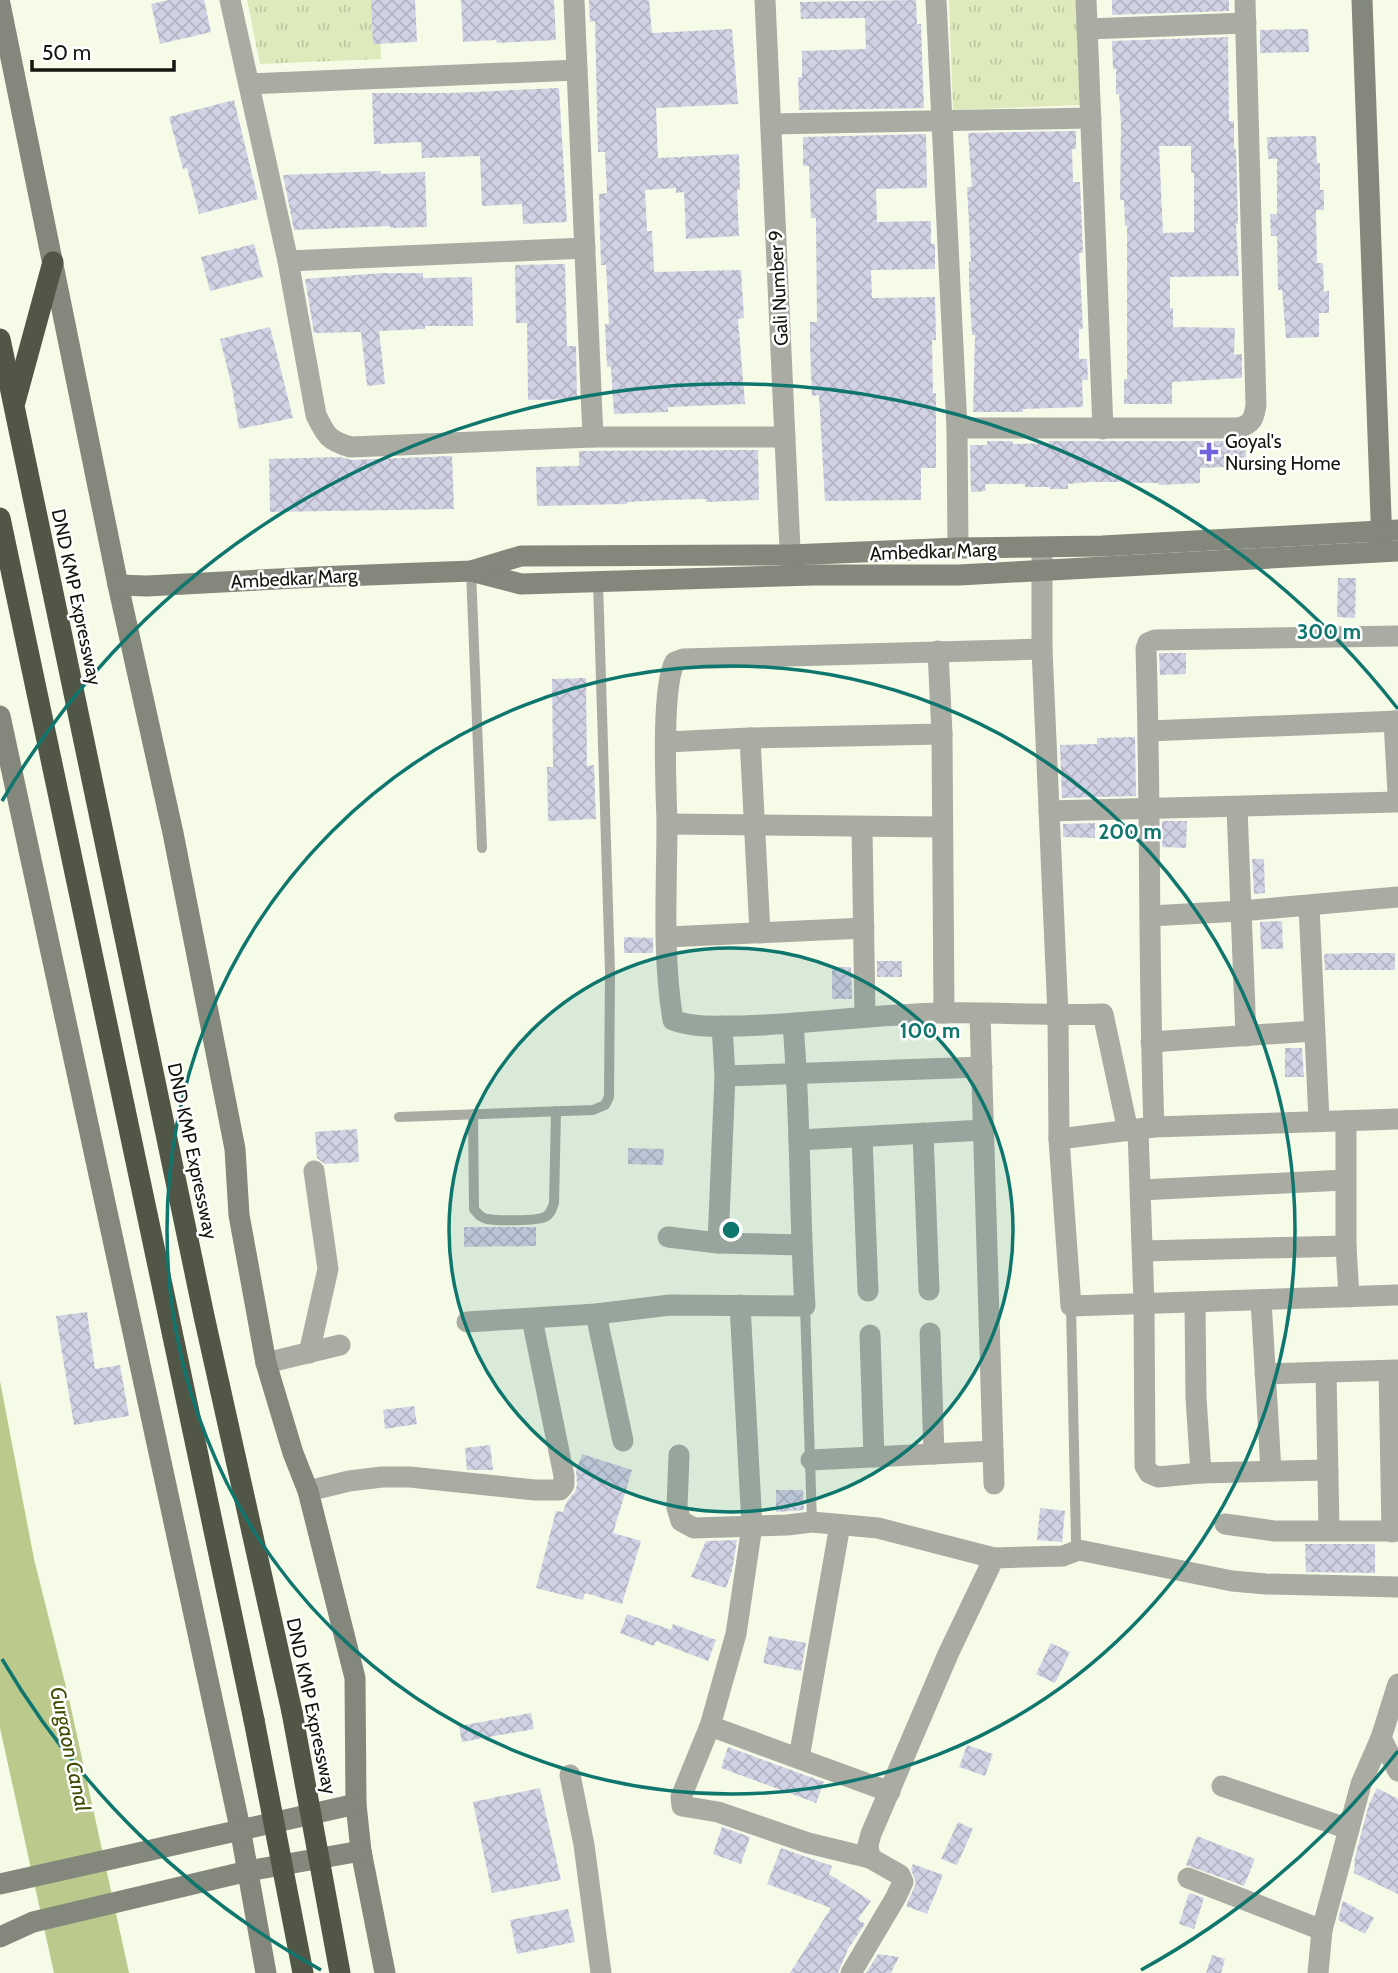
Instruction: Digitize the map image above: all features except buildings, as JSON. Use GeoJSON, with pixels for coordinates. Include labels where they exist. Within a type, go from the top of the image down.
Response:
{"type":"FeatureCollection","features":[{"type":"Feature","properties":{"kind":"highway"},"geometry":{"type":"LineString","coordinates":[[14,407],[53,262]]}},
{"type":"Feature","properties":{"kind":"highway","name":"DND KMP Expressway"},"geometry":{"type":"LineString","coordinates":[[0,339],[204,1316],[292,1712],[340,1973]]}},
{"type":"Feature","properties":{"kind":"highway"},"geometry":{"type":"LineString","coordinates":[[0,518],[254,1720],[303,1973]]}},
{"type":"Feature","properties":{"kind":"street"},"geometry":{"type":"LineString","coordinates":[[230,0],[288,261],[316,415],[325,433],[334,443],[351,447],[593,437],[785,437]]}},
{"type":"Feature","properties":{"kind":"street"},"geometry":{"type":"LineString","coordinates":[[574,0],[593,437]]}},
{"type":"Feature","properties":{"kind":"street","name":"Gali Number 9"},"geometry":{"type":"LineString","coordinates":[[765,0],[791,565]]}},
{"type":"Feature","properties":{"kind":"street"},"geometry":{"type":"LineString","coordinates":[[936,0],[957,428],[958,548]]}},
{"type":"Feature","properties":{"kind":"street"},"geometry":{"type":"LineString","coordinates":[[1086,0],[1103,429]]}},
{"type":"Feature","properties":{"kind":"street"},"geometry":{"type":"LineString","coordinates":[[957,428],[1238,428],[1249,424],[1254,418],[1256,378],[1245,0]]}},
{"type":"Feature","properties":{"kind":"street"},"geometry":{"type":"LineString","coordinates":[[1362,0],[1390,541]]}},
{"type":"Feature","properties":{"kind":"street"},"geometry":{"type":"LineString","coordinates":[[0,4],[118,585],[173,833],[235,1149],[239,1215],[266,1363],[293,1453],[308,1491],[355,1678],[356,1804],[361,1851],[385,1973]]}},
{"type":"Feature","properties":{"kind":"street"},"geometry":{"type":"LineString","coordinates":[[1087,29],[1246,23]]}},
{"type":"Feature","properties":{"kind":"street"},"geometry":{"type":"LineString","coordinates":[[249,84],[577,70]]}},
{"type":"Feature","properties":{"kind":"street"},"geometry":{"type":"LineString","coordinates":[[771,124],[1091,118]]}},
{"type":"Feature","properties":{"kind":"street"},"geometry":{"type":"LineString","coordinates":[[288,261],[585,248]]}},
{"type":"Feature","properties":{"kind":"street","name":"Ambedkar Marg"},"geometry":{"type":"LineString","coordinates":[[471,571],[521,584],[598,582],[958,548],[1390,541]]}},
{"type":"Feature","properties":{"kind":"street","name":"Ambedkar Marg"},"geometry":{"type":"LineString","coordinates":[[118,585],[147,586],[471,571],[521,556],[791,565],[959,575],[1041,571],[1390,541]]}},
{"type":"Feature","properties":{"kind":"street"},"geometry":{"type":"LineString","coordinates":[[1042,548],[1042,649],[1058,1015],[1059,1139],[1071,1306],[1398,1296]]}},
{"type":"Feature","properties":{"kind":"street"},"geometry":{"type":"LineString","coordinates":[[1328,1470],[1201,1473],[1158,1477],[1149,1473],[1145,1466],[1140,1129],[1151,1042],[1146,649],[1151,641],[1398,635]]}},
{"type":"Feature","properties":{"kind":"street"},"geometry":{"type":"LineString","coordinates":[[1042,649],[683,659],[675,662],[671,669],[666,742],[667,937],[673,1020],[680,1023],[722,1026],[793,1024],[944,1013],[1103,1014],[1140,1129]]}},
{"type":"Feature","properties":{"kind":"street"},"geometry":{"type":"LineString","coordinates":[[938,652],[942,734],[944,1013]]}},
{"type":"Feature","properties":{"kind":"street"},"geometry":{"type":"LineString","coordinates":[[0,716],[240,1828],[266,1973]]}},
{"type":"Feature","properties":{"kind":"street"},"geometry":{"type":"LineString","coordinates":[[1149,731],[1396,721],[1398,793]]}},
{"type":"Feature","properties":{"kind":"street"},"geometry":{"type":"LineString","coordinates":[[666,742],[942,734]]}},
{"type":"Feature","properties":{"kind":"street"},"geometry":{"type":"LineString","coordinates":[[750,738],[760,933]]}},
{"type":"Feature","properties":{"kind":"street"},"geometry":{"type":"LineString","coordinates":[[1049,811],[1398,802]]}},
{"type":"Feature","properties":{"kind":"street"},"geometry":{"type":"LineString","coordinates":[[1237,808],[1246,1036]]}},
{"type":"Feature","properties":{"kind":"street"},"geometry":{"type":"LineString","coordinates":[[667,824],[941,827]]}},
{"type":"Feature","properties":{"kind":"street"},"geometry":{"type":"LineString","coordinates":[[862,828],[864,1017]]}},
{"type":"Feature","properties":{"kind":"street"},"geometry":{"type":"LineString","coordinates":[[1150,916],[1398,897]]}},
{"type":"Feature","properties":{"kind":"street"},"geometry":{"type":"LineString","coordinates":[[1309,905],[1319,1120]]}},
{"type":"Feature","properties":{"kind":"street"},"geometry":{"type":"LineString","coordinates":[[667,937],[864,928]]}},
{"type":"Feature","properties":{"kind":"street"},"geometry":{"type":"LineString","coordinates":[[980,1014],[994,1484]]}},
{"type":"Feature","properties":{"kind":"street"},"geometry":{"type":"LineString","coordinates":[[467,1322],[596,1314],[670,1305],[805,1306],[793,1024]]}},
{"type":"Feature","properties":{"kind":"street"},"geometry":{"type":"LineString","coordinates":[[718,1243],[724,1076],[722,1026]]}},
{"type":"Feature","properties":{"kind":"street"},"geometry":{"type":"LineString","coordinates":[[1151,1042],[1314,1031]]}},
{"type":"Feature","properties":{"kind":"street"},"geometry":{"type":"LineString","coordinates":[[724,1076],[982,1067]]}},
{"type":"Feature","properties":{"kind":"street"},"geometry":{"type":"LineString","coordinates":[[1059,1139],[1140,1129],[1398,1119]]}},
{"type":"Feature","properties":{"kind":"street"},"geometry":{"type":"LineString","coordinates":[[1346,1121],[1346,1246],[1349,1297]]}},
{"type":"Feature","properties":{"kind":"street"},"geometry":{"type":"LineString","coordinates":[[799,1140],[984,1130]]}},
{"type":"Feature","properties":{"kind":"street"},"geometry":{"type":"LineString","coordinates":[[923,1133],[929,1290]]}},
{"type":"Feature","properties":{"kind":"street"},"geometry":{"type":"LineString","coordinates":[[862,1137],[868,1291]]}},
{"type":"Feature","properties":{"kind":"street"},"geometry":{"type":"LineString","coordinates":[[309,1353],[328,1269],[314,1171]]}},
{"type":"Feature","properties":{"kind":"street"},"geometry":{"type":"LineString","coordinates":[[1140,1191],[1345,1180]]}},
{"type":"Feature","properties":{"kind":"street"},"geometry":{"type":"LineString","coordinates":[[668,1237],[718,1243],[801,1245]]}},
{"type":"Feature","properties":{"kind":"street"},"geometry":{"type":"LineString","coordinates":[[1143,1251],[1346,1246]]}},
{"type":"Feature","properties":{"kind":"street"},"geometry":{"type":"LineString","coordinates":[[1261,1300],[1271,1471]]}},
{"type":"Feature","properties":{"kind":"street"},"geometry":{"type":"LineString","coordinates":[[1195,1303],[1196,1398],[1201,1473]]}},
{"type":"Feature","properties":{"kind":"street"},"geometry":{"type":"LineString","coordinates":[[740,1305],[752,1526],[738,1624],[710,1726],[681,1797],[682,1806],[718,1812],[808,1843],[870,1858],[900,1875],[903,1882],[896,1897],[851,1973]]}},
{"type":"Feature","properties":{"kind":"street"},"geometry":{"type":"LineString","coordinates":[[596,1314],[623,1441]]}},
{"type":"Feature","properties":{"kind":"street"},"geometry":{"type":"LineString","coordinates":[[308,1491],[349,1480],[382,1477],[560,1490],[564,1485],[564,1476],[532,1319]]}},
{"type":"Feature","properties":{"kind":"street"},"geometry":{"type":"LineString","coordinates":[[930,1333],[934,1454]]}},
{"type":"Feature","properties":{"kind":"street"},"geometry":{"type":"LineString","coordinates":[[870,1335],[874,1457]]}},
{"type":"Feature","properties":{"kind":"street"},"geometry":{"type":"LineString","coordinates":[[266,1363],[340,1345]]}},
{"type":"Feature","properties":{"kind":"street"},"geometry":{"type":"LineString","coordinates":[[1224,1524],[1274,1531],[1395,1532],[1393,1370],[1265,1374]]}},
{"type":"Feature","properties":{"kind":"street"},"geometry":{"type":"LineString","coordinates":[[1325,1372],[1329,1530]]}},
{"type":"Feature","properties":{"kind":"street"},"geometry":{"type":"LineString","coordinates":[[811,1460],[993,1451]]}},
{"type":"Feature","properties":{"kind":"street"},"geometry":{"type":"LineString","coordinates":[[679,1455],[677,1508],[681,1521],[694,1528],[812,1522],[878,1528],[994,1558],[1062,1556],[1079,1549],[1233,1581],[1398,1587]]}},
{"type":"Feature","properties":{"kind":"street"},"geometry":{"type":"LineString","coordinates":[[799,1758],[840,1525]]}},
{"type":"Feature","properties":{"kind":"street"},"geometry":{"type":"LineString","coordinates":[[870,1858],[868,1846],[871,1834],[949,1652],[994,1558]]}},
{"type":"Feature","properties":{"kind":"street"},"geometry":{"type":"LineString","coordinates":[[1318,1973],[1322,1930],[1361,1784],[1381,1738],[1398,1684]]}},
{"type":"Feature","properties":{"kind":"street"},"geometry":{"type":"LineString","coordinates":[[710,1726],[890,1792]]}},
{"type":"Feature","properties":{"kind":"street"},"geometry":{"type":"LineString","coordinates":[[1381,1738],[1398,1771]]}},
{"type":"Feature","properties":{"kind":"street"},"geometry":{"type":"LineString","coordinates":[[570,1775],[584,1845],[601,1973]]}},
{"type":"Feature","properties":{"kind":"street"},"geometry":{"type":"LineString","coordinates":[[1222,1786],[1349,1829]]}},
{"type":"Feature","properties":{"kind":"street"},"geometry":{"type":"LineString","coordinates":[[0,1884],[356,1804]]}},
{"type":"Feature","properties":{"kind":"street"},"geometry":{"type":"LineString","coordinates":[[0,1937],[33,1922],[248,1871],[361,1851]]}},
{"type":"Feature","properties":{"kind":"street"},"geometry":{"type":"LineString","coordinates":[[1188,1878],[1322,1930]]}},
{"type":"Feature","properties":{"kind":"lane"},"geometry":{"type":"LineString","coordinates":[[471,571],[481,848]]}},
{"type":"Feature","properties":{"kind":"lane"},"geometry":{"type":"LineString","coordinates":[[399,1117],[593,1110],[605,1105],[610,1087],[610,972],[598,582]]}},
{"type":"Feature","properties":{"kind":"lane"},"geometry":{"type":"LineString","coordinates":[[473,1114],[474,1209],[479,1216],[487,1219],[537,1218],[546,1216],[554,1203],[556,1111]]}},
{"type":"Feature","properties":{"kind":"lane"},"geometry":{"type":"LineString","coordinates":[[805,1306],[812,1522]]}},
{"type":"Feature","properties":{"kind":"lane"},"geometry":{"type":"LineString","coordinates":[[1071,1306],[1076,1541],[1079,1549]]}},
{"type":"Feature","properties":{"kind":"green space"},"geometry":{"type":"Polygon","coordinates":[[[247,0],[379,0],[381,59],[260,64],[247,0]]]}},
{"type":"Feature","properties":{"kind":"green space"},"geometry":{"type":"Polygon","coordinates":[[[949,0],[1076,0],[1080,105],[953,110],[949,0]]]}},
{"type":"Feature","properties":{"kind":"water","name":"Gurgaon Canal"},"geometry":{"type":"Polygon","coordinates":[[[0,1381],[34,1559],[69,1699],[129,1973],[54,1973],[0,1728],[0,1381]]]}},
{"type":"Feature","properties":{"kind":"place","name":"Goyal's Nursing Home"},"geometry":{"type":"Point","coordinates":[1209,452]}}]}
